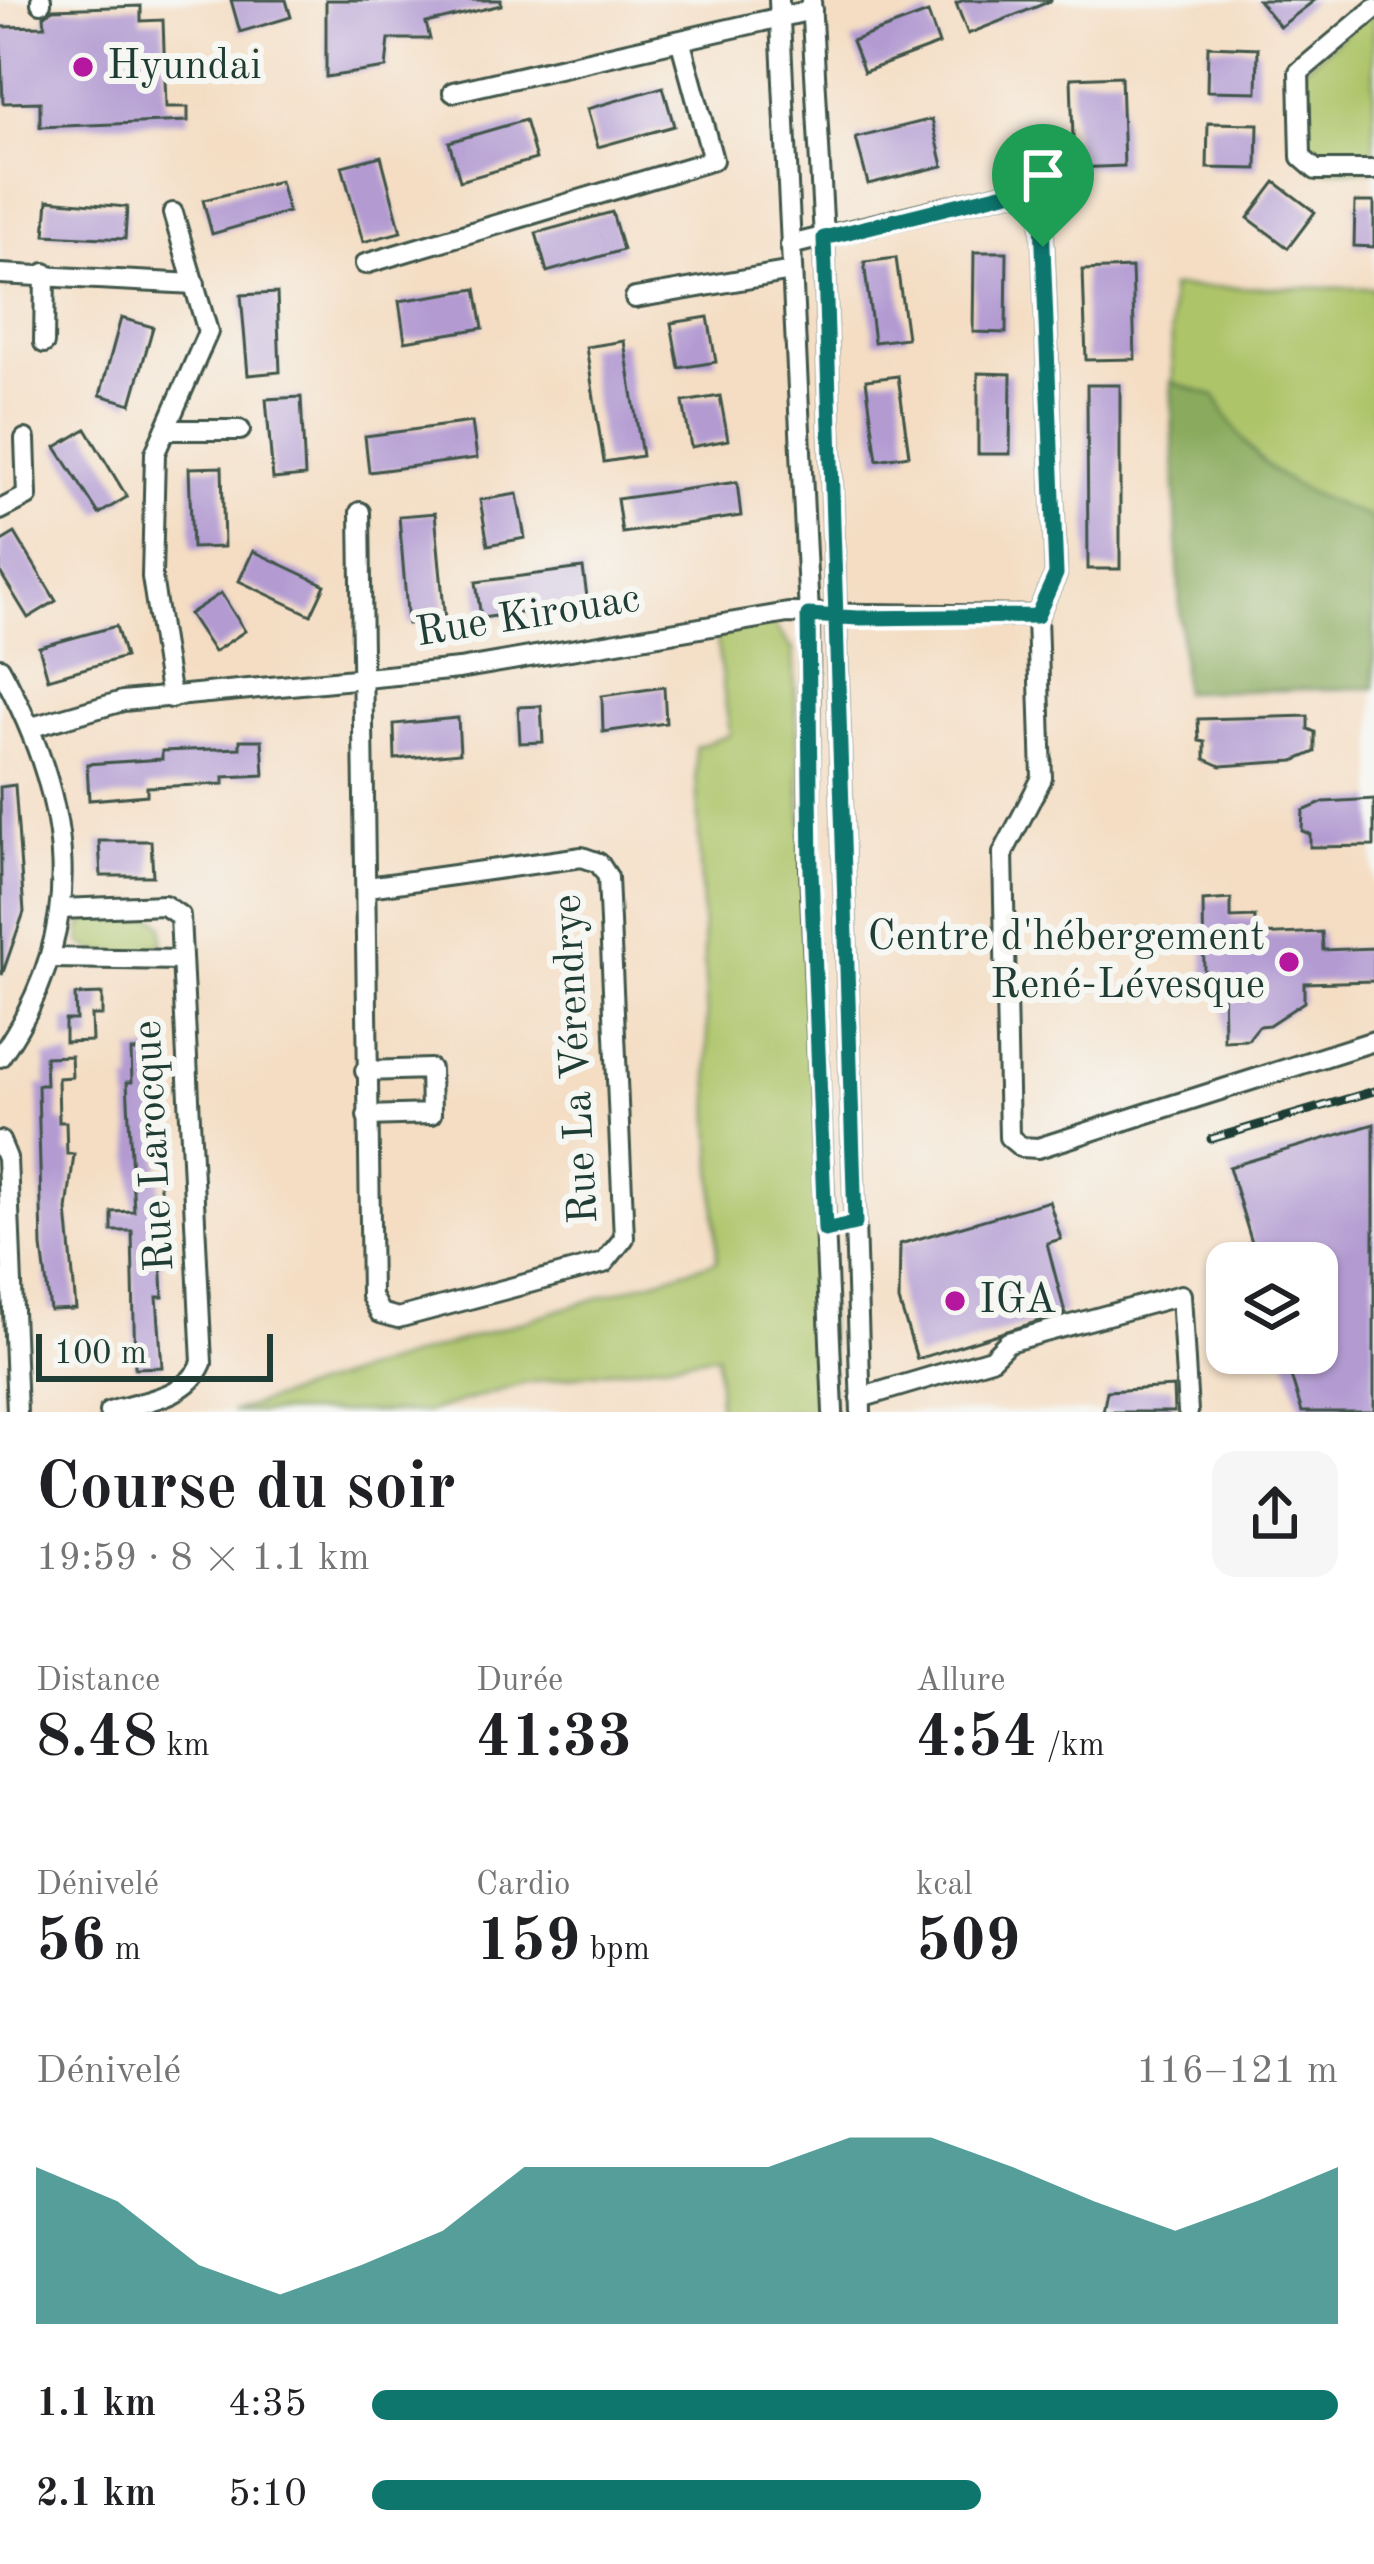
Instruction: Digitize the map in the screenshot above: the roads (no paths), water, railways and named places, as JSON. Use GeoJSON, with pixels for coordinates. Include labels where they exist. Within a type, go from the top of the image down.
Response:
{"type":"FeatureCollection","features":[{"type":"Feature","properties":{"kind":"street"},"geometry":{"type":"LineString","coordinates":[[453,92],[681,43],[779,9],[811,5],[824,238],[861,1405],[991,1359],[1008,1342],[1181,1294],[1188,1412]]}},
{"type":"Feature","properties":{"kind":"street"},"geometry":{"type":"LineString","coordinates":[[779,9],[808,615],[811,870],[833,1412]]}},
{"type":"Feature","properties":{"kind":"street"},"geometry":{"type":"LineString","coordinates":[[1374,9],[1299,72],[1301,157],[1316,170],[1374,170]]}},
{"type":"Feature","properties":{"kind":"street"},"geometry":{"type":"LineString","coordinates":[[365,264],[712,160],[681,43]]}},
{"type":"Feature","properties":{"kind":"street"},"geometry":{"type":"LineString","coordinates":[[790,245],[1013,191],[1033,199],[1042,218],[1056,574],[1037,616],[1042,778],[1038,794],[1003,854],[1010,1137],[1021,1147],[1038,1148],[1374,1040]]}},
{"type":"Feature","properties":{"kind":"street"},"geometry":{"type":"LineString","coordinates":[[171,698],[152,577],[155,453],[208,332],[173,213]]}},
{"type":"Feature","properties":{"kind":"street"},"geometry":{"type":"LineString","coordinates":[[635,298],[792,271]]}},
{"type":"Feature","properties":{"kind":"street"},"geometry":{"type":"LineString","coordinates":[[44,343],[45,273]]}},
{"type":"Feature","properties":{"kind":"street"},"geometry":{"type":"LineString","coordinates":[[0,274],[195,284]]}},
{"type":"Feature","properties":{"kind":"street"},"geometry":{"type":"LineString","coordinates":[[166,430],[240,430]]}},
{"type":"Feature","properties":{"kind":"street"},"geometry":{"type":"LineString","coordinates":[[0,511],[27,496],[25,440]]}},
{"type":"Feature","properties":{"kind":"street","name":"Rue La Vérendrye"},"geometry":{"type":"LineString","coordinates":[[360,512],[366,676],[365,1071],[371,1296],[380,1313],[398,1318],[592,1268],[617,1253],[624,1238],[608,877],[598,863],[582,857],[368,886]]}},
{"type":"Feature","properties":{"kind":"street","name":"Rue Kirouac"},"geometry":{"type":"LineString","coordinates":[[32,727],[123,701],[459,669],[764,616],[1037,616]]}},
{"type":"Feature","properties":{"kind":"street"},"geometry":{"type":"LineString","coordinates":[[0,668],[32,727],[61,819],[60,910],[51,958],[21,1026],[0,1057]]}},
{"type":"Feature","properties":{"kind":"street","name":"Rue Larocque"},"geometry":{"type":"LineString","coordinates":[[60,910],[164,905],[180,916],[202,1363],[194,1381],[182,1389],[110,1412]]}},
{"type":"Feature","properties":{"kind":"street","name":"Rue Larocque"},"geometry":{"type":"LineString","coordinates":[[51,958],[182,959]]}},
{"type":"Feature","properties":{"kind":"street"},"geometry":{"type":"LineString","coordinates":[[365,1071],[430,1069],[430,1114],[367,1116]]}},
{"type":"Feature","properties":{"kind":"street"},"geometry":{"type":"LineString","coordinates":[[0,1141],[7,1158],[17,1412]]}},
{"type":"Feature","properties":{"kind":"street"},"geometry":{"type":"LineString","coordinates":[[825,1230],[855,1223]]}},
{"type":"Feature","properties":{"kind":"railway"},"geometry":{"type":"LineString","coordinates":[[1211,1139],[1374,1091]]}},
{"type":"Feature","properties":{"kind":"place","name":"Hyundai"},"geometry":{"type":"Point","coordinates":[83,67]}},
{"type":"Feature","properties":{"kind":"place","name":"Centre d'hébergement René-Lévesque"},"geometry":{"type":"Point","coordinates":[1289,962]}},
{"type":"Feature","properties":{"kind":"place","name":"IGA"},"geometry":{"type":"Point","coordinates":[955,1301]}}]}
